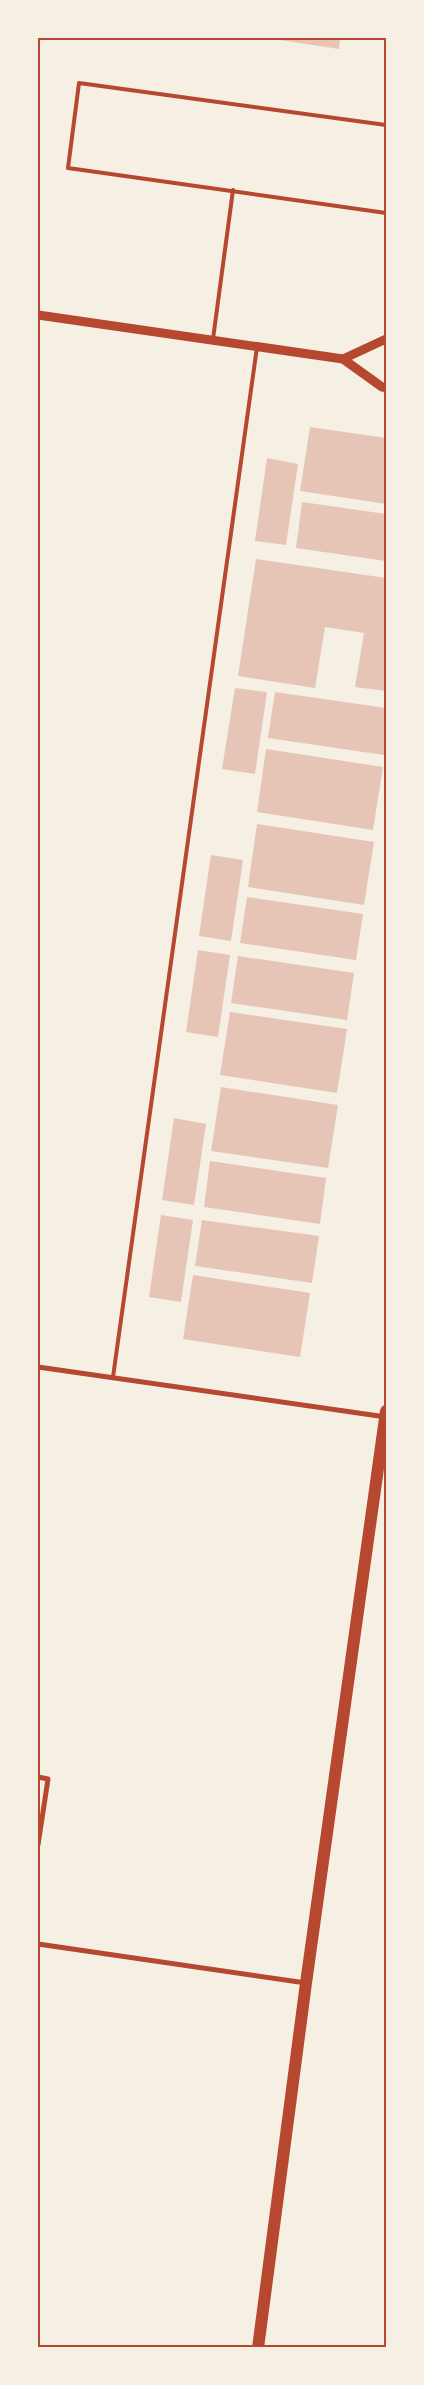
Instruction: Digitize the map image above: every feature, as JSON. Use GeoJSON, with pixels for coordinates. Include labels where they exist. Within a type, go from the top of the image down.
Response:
{"type":"FeatureCollection","features":[{"type":"Feature","properties":{"kind":"main road"},"geometry":{"type":"LineString","coordinates":[[258,2348],[306,1983],[386,1414]]}},
{"type":"Feature","properties":{"kind":"street"},"geometry":{"type":"LineString","coordinates":[[38,315],[344,359],[386,388]]}},
{"type":"Feature","properties":{"kind":"street"},"geometry":{"type":"LineString","coordinates":[[344,359],[386,339]]}},
{"type":"Feature","properties":{"kind":"street"},"geometry":{"type":"LineString","coordinates":[[38,1367],[386,1414]]}},
{"type":"Feature","properties":{"kind":"street"},"geometry":{"type":"LineString","coordinates":[[38,1777],[48,1779],[38,1845]]}},
{"type":"Feature","properties":{"kind":"street"},"geometry":{"type":"LineString","coordinates":[[38,1944],[306,1983]]}},
{"type":"Feature","properties":{"kind":"lane"},"geometry":{"type":"LineString","coordinates":[[386,125],[79,83],[68,168],[386,213]]}},
{"type":"Feature","properties":{"kind":"lane"},"geometry":{"type":"LineString","coordinates":[[212,341],[233,190]]}},
{"type":"Feature","properties":{"kind":"lane"},"geometry":{"type":"LineString","coordinates":[[113,1377],[257,347]]}},
{"type":"Feature","properties":{"kind":"building"},"geometry":{"type":"Polygon","coordinates":[[[267,38],[340,38],[339,49],[267,38]]]}},
{"type":"Feature","properties":{"kind":"building"},"geometry":{"type":"Polygon","coordinates":[[[310,427],[386,438],[386,504],[300,491],[310,427]]]}},
{"type":"Feature","properties":{"kind":"building"},"geometry":{"type":"Polygon","coordinates":[[[267,458],[298,464],[286,545],[255,541],[267,458]]]}},
{"type":"Feature","properties":{"kind":"building"},"geometry":{"type":"Polygon","coordinates":[[[302,502],[386,514],[386,561],[296,548],[302,502]]]}},
{"type":"Feature","properties":{"kind":"building"},"geometry":{"type":"Polygon","coordinates":[[[256,559],[386,578],[386,691],[355,687],[364,633],[325,627],[315,688],[238,676],[256,559]]]}},
{"type":"Feature","properties":{"kind":"building"},"geometry":{"type":"Polygon","coordinates":[[[235,688],[267,692],[255,774],[222,769],[235,688]]]}},
{"type":"Feature","properties":{"kind":"building"},"geometry":{"type":"Polygon","coordinates":[[[275,692],[386,708],[384,755],[268,738],[275,692]]]}},
{"type":"Feature","properties":{"kind":"building"},"geometry":{"type":"Polygon","coordinates":[[[266,749],[383,767],[373,830],[257,812],[266,749]]]}},
{"type":"Feature","properties":{"kind":"building"},"geometry":{"type":"Polygon","coordinates":[[[257,824],[374,842],[364,905],[248,887],[257,824]]]}},
{"type":"Feature","properties":{"kind":"building"},"geometry":{"type":"Polygon","coordinates":[[[211,855],[243,860],[231,941],[199,936],[211,855]]]}},
{"type":"Feature","properties":{"kind":"building"},"geometry":{"type":"Polygon","coordinates":[[[247,897],[363,914],[356,960],[240,943],[247,897]]]}},
{"type":"Feature","properties":{"kind":"building"},"geometry":{"type":"Polygon","coordinates":[[[198,950],[230,955],[218,1037],[186,1032],[198,950]]]}},
{"type":"Feature","properties":{"kind":"building"},"geometry":{"type":"Polygon","coordinates":[[[238,956],[354,973],[347,1020],[231,1003],[238,956]]]}},
{"type":"Feature","properties":{"kind":"building"},"geometry":{"type":"Polygon","coordinates":[[[230,1012],[347,1029],[337,1093],[220,1075],[230,1012]]]}},
{"type":"Feature","properties":{"kind":"building"},"geometry":{"type":"Polygon","coordinates":[[[221,1087],[338,1105],[328,1168],[211,1151],[221,1087]]]}},
{"type":"Feature","properties":{"kind":"building"},"geometry":{"type":"Polygon","coordinates":[[[174,1118],[206,1124],[194,1205],[162,1200],[174,1118]]]}},
{"type":"Feature","properties":{"kind":"building"},"geometry":{"type":"Polygon","coordinates":[[[210,1161],[326,1178],[320,1224],[204,1207],[210,1161]]]}},
{"type":"Feature","properties":{"kind":"building"},"geometry":{"type":"Polygon","coordinates":[[[161,1215],[193,1220],[181,1302],[149,1297],[161,1215]]]}},
{"type":"Feature","properties":{"kind":"building"},"geometry":{"type":"Polygon","coordinates":[[[202,1220],[319,1236],[312,1283],[195,1266],[202,1220]]]}},
{"type":"Feature","properties":{"kind":"building"},"geometry":{"type":"Polygon","coordinates":[[[193,1275],[310,1293],[300,1357],[183,1339],[193,1275]]]}}]}
